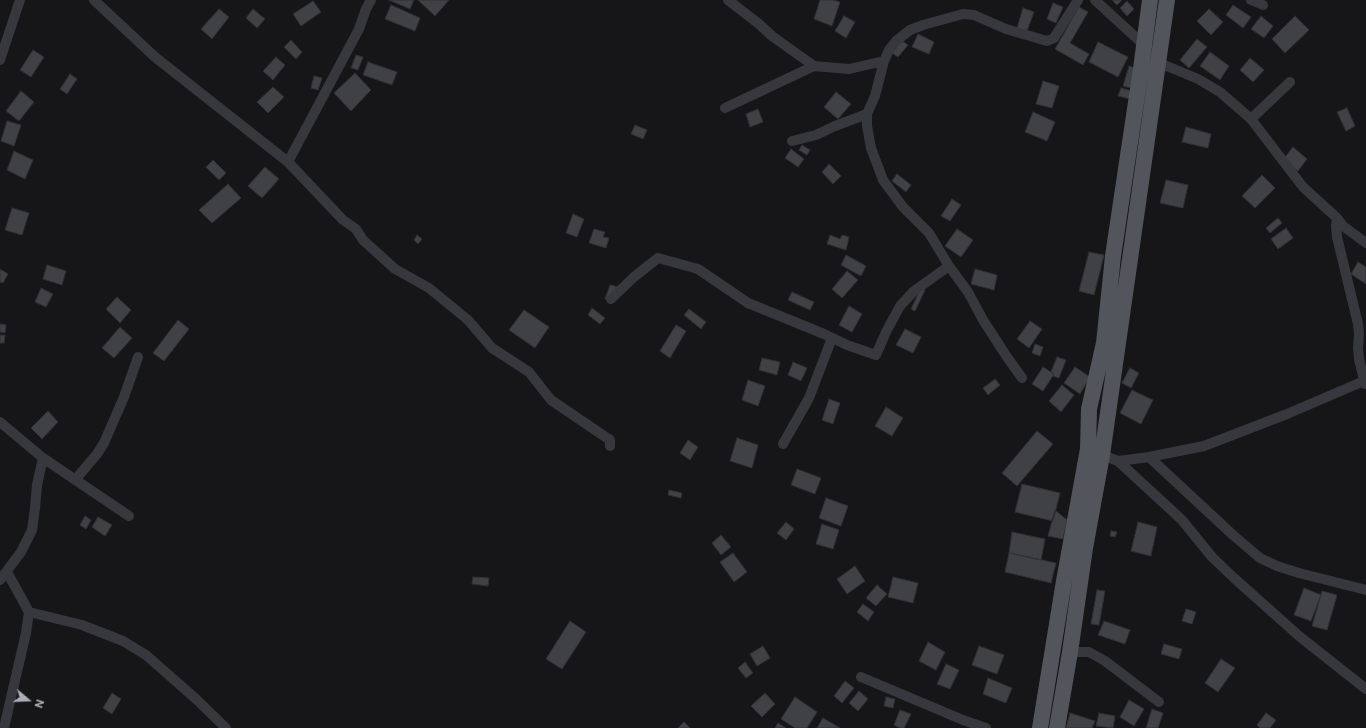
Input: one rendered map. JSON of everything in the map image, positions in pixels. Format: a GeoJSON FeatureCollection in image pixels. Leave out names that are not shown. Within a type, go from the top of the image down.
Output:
{"type":"FeatureCollection","features":[{"type":"Feature","properties":{"kind":"main road"},"geometry":{"type":"LineString","coordinates":[[1040,728],[1064,581],[1088,449],[1089,410],[1104,343],[1113,256],[1150,0]]}},
{"type":"Feature","properties":{"kind":"main road"},"geometry":{"type":"LineString","coordinates":[[1057,728],[1070,652],[1084,548],[1102,455],[1167,0]]}},
{"type":"Feature","properties":{"kind":"street"},"geometry":{"type":"LineString","coordinates":[[0,60],[20,0]]}},
{"type":"Feature","properties":{"kind":"street"},"geometry":{"type":"LineString","coordinates":[[94,0],[154,57],[288,162],[343,220],[356,229],[363,240],[395,269],[430,288],[468,320],[492,348],[529,372],[552,400],[610,440],[610,446]]}},
{"type":"Feature","properties":{"kind":"street"},"geometry":{"type":"LineString","coordinates":[[288,162],[360,29],[370,0]]}},
{"type":"Feature","properties":{"kind":"street"},"geometry":{"type":"LineString","coordinates":[[728,0],[772,36],[814,66]]}},
{"type":"Feature","properties":{"kind":"street"},"geometry":{"type":"LineString","coordinates":[[1022,378],[983,320],[968,292],[949,266],[929,233],[903,207],[882,180],[871,148],[867,126],[867,114],[875,96],[884,62],[889,50],[896,41],[910,30],[923,24],[962,14],[974,15],[1006,29],[1047,41],[1054,38],[1078,0]]}},
{"type":"Feature","properties":{"kind":"street"},"geometry":{"type":"LineString","coordinates":[[1095,0],[1144,45]]}},
{"type":"Feature","properties":{"kind":"street"},"geometry":{"type":"LineString","coordinates":[[1251,0],[1263,5]]}},
{"type":"Feature","properties":{"kind":"street"},"geometry":{"type":"LineString","coordinates":[[725,108],[814,66],[849,69],[884,62]]}},
{"type":"Feature","properties":{"kind":"street"},"geometry":{"type":"LineString","coordinates":[[1157,67],[1167,66],[1198,79],[1220,92],[1251,119],[1303,187],[1344,226],[1366,243]]}},
{"type":"Feature","properties":{"kind":"street"},"geometry":{"type":"LineString","coordinates":[[1251,119],[1290,82]]}},
{"type":"Feature","properties":{"kind":"street"},"geometry":{"type":"LineString","coordinates":[[792,141],[816,135],[867,114]]}},
{"type":"Feature","properties":{"kind":"street"},"geometry":{"type":"LineString","coordinates":[[1118,461],[1149,457],[1204,446],[1287,414],[1365,381],[1359,360],[1358,324],[1339,249],[1336,226],[1337,218]]}},
{"type":"Feature","properties":{"kind":"street"},"geometry":{"type":"LineString","coordinates":[[611,299],[634,276],[658,258],[698,269],[748,303],[848,345],[876,355],[900,306],[914,291],[949,266]]}},
{"type":"Feature","properties":{"kind":"street"},"geometry":{"type":"LineString","coordinates":[[783,444],[809,398],[832,338]]}},
{"type":"Feature","properties":{"kind":"street"},"geometry":{"type":"LineString","coordinates":[[75,480],[98,454],[104,443],[124,396],[138,357]]}},
{"type":"Feature","properties":{"kind":"street"},"geometry":{"type":"LineString","coordinates":[[0,422],[43,458],[129,516]]}},
{"type":"Feature","properties":{"kind":"street"},"geometry":{"type":"LineString","coordinates":[[1102,455],[1118,461],[1182,520],[1212,557],[1234,578],[1299,636],[1366,689]]}},
{"type":"Feature","properties":{"kind":"street"},"geometry":{"type":"LineString","coordinates":[[1149,457],[1260,558],[1299,574],[1366,590]]}},
{"type":"Feature","properties":{"kind":"street"},"geometry":{"type":"LineString","coordinates":[[0,580],[21,552],[32,530],[37,485],[43,458]]}},
{"type":"Feature","properties":{"kind":"street"},"geometry":{"type":"LineString","coordinates":[[4,728],[26,633],[29,612],[7,572]]}},
{"type":"Feature","properties":{"kind":"street"},"geometry":{"type":"LineString","coordinates":[[29,612],[82,625],[122,641],[146,655],[196,699],[226,728]]}},
{"type":"Feature","properties":{"kind":"street"},"geometry":{"type":"LineString","coordinates":[[1070,652],[1090,652],[1105,661],[1159,702]]}},
{"type":"Feature","properties":{"kind":"street"},"geometry":{"type":"LineString","coordinates":[[861,677],[963,720],[986,728]]}},
{"type":"Feature","properties":{"kind":"building"},"geometry":{"type":"Polygon","coordinates":[[[389,0],[414,0],[410,9],[389,0]]]}},
{"type":"Feature","properties":{"kind":"building"},"geometry":{"type":"Polygon","coordinates":[[[418,0],[449,0],[435,16],[418,0]]]}},
{"type":"Feature","properties":{"kind":"building"},"geometry":{"type":"Polygon","coordinates":[[[820,0],[833,0],[840,2],[832,26],[814,19],[820,0]]]}},
{"type":"Feature","properties":{"kind":"building"},"geometry":{"type":"Polygon","coordinates":[[[1112,0],[1122,0],[1117,5],[1112,0]]]}},
{"type":"Feature","properties":{"kind":"building"},"geometry":{"type":"Polygon","coordinates":[[[313,1],[321,12],[301,26],[293,14],[313,1]]]}},
{"type":"Feature","properties":{"kind":"building"},"geometry":{"type":"Polygon","coordinates":[[[1127,1],[1134,9],[1127,16],[1120,8],[1127,1]]]}},
{"type":"Feature","properties":{"kind":"building"},"geometry":{"type":"Polygon","coordinates":[[[1053,3],[1063,7],[1056,23],[1047,19],[1053,3]]]}},
{"type":"Feature","properties":{"kind":"building"},"geometry":{"type":"Polygon","coordinates":[[[391,5],[420,18],[415,31],[385,19],[391,5]]]}},
{"type":"Feature","properties":{"kind":"building"},"geometry":{"type":"Polygon","coordinates":[[[1233,5],[1251,17],[1243,28],[1226,15],[1233,5]]]}},
{"type":"Feature","properties":{"kind":"building"},"geometry":{"type":"Polygon","coordinates":[[[1079,7],[1088,12],[1070,43],[1089,54],[1083,65],[1055,49],[1079,7]]]}},
{"type":"Feature","properties":{"kind":"building"},"geometry":{"type":"Polygon","coordinates":[[[1023,8],[1034,12],[1027,31],[1017,28],[1023,8]]]}},
{"type":"Feature","properties":{"kind":"building"},"geometry":{"type":"Polygon","coordinates":[[[219,9],[229,17],[212,39],[201,29],[219,9]]]}},
{"type":"Feature","properties":{"kind":"building"},"geometry":{"type":"Polygon","coordinates":[[[253,9],[265,19],[257,28],[246,18],[253,9]]]}},
{"type":"Feature","properties":{"kind":"building"},"geometry":{"type":"Polygon","coordinates":[[[1209,9],[1223,22],[1211,35],[1197,21],[1209,9]]]}},
{"type":"Feature","properties":{"kind":"building"},"geometry":{"type":"Polygon","coordinates":[[[844,16],[855,22],[846,38],[835,31],[844,16]]]}},
{"type":"Feature","properties":{"kind":"building"},"geometry":{"type":"Polygon","coordinates":[[[1261,16],[1273,26],[1264,38],[1251,29],[1261,16]]]}},
{"type":"Feature","properties":{"kind":"building"},"geometry":{"type":"Polygon","coordinates":[[[1295,16],[1309,30],[1285,53],[1272,39],[1295,16]]]}},
{"type":"Feature","properties":{"kind":"building"},"geometry":{"type":"Polygon","coordinates":[[[918,34],[934,42],[929,54],[912,47],[918,34]]]}},
{"type":"Feature","properties":{"kind":"building"},"geometry":{"type":"Polygon","coordinates":[[[1197,39],[1207,47],[1189,68],[1180,60],[1197,39]]]}},
{"type":"Feature","properties":{"kind":"building"},"geometry":{"type":"Polygon","coordinates":[[[291,40],[302,52],[296,59],[284,47],[291,40]]]}},
{"type":"Feature","properties":{"kind":"building"},"geometry":{"type":"Polygon","coordinates":[[[902,41],[908,45],[898,57],[892,53],[902,41]]]}},
{"type":"Feature","properties":{"kind":"building"},"geometry":{"type":"Polygon","coordinates":[[[1098,42],[1128,57],[1118,77],[1089,62],[1098,42]]]}},
{"type":"Feature","properties":{"kind":"building"},"geometry":{"type":"Polygon","coordinates":[[[33,50],[44,57],[31,77],[20,70],[33,50]]]}},
{"type":"Feature","properties":{"kind":"building"},"geometry":{"type":"Polygon","coordinates":[[[1210,52],[1229,66],[1220,80],[1200,66],[1210,52]]]}},
{"type":"Feature","properties":{"kind":"building"},"geometry":{"type":"Polygon","coordinates":[[[356,55],[363,57],[358,70],[351,68],[356,55]]]}},
{"type":"Feature","properties":{"kind":"building"},"geometry":{"type":"Polygon","coordinates":[[[276,57],[285,65],[273,80],[263,71],[276,57]]]}},
{"type":"Feature","properties":{"kind":"building"},"geometry":{"type":"Polygon","coordinates":[[[1250,58],[1264,70],[1253,82],[1240,70],[1250,58]]]}},
{"type":"Feature","properties":{"kind":"building"},"geometry":{"type":"Polygon","coordinates":[[[368,62],[397,72],[392,85],[363,75],[368,62]]]}},
{"type":"Feature","properties":{"kind":"building"},"geometry":{"type":"Polygon","coordinates":[[[1129,66],[1139,69],[1134,89],[1123,86],[1129,66]]]}},
{"type":"Feature","properties":{"kind":"building"},"geometry":{"type":"Polygon","coordinates":[[[355,73],[371,90],[351,111],[334,93],[355,73]]]}},
{"type":"Feature","properties":{"kind":"building"},"geometry":{"type":"Polygon","coordinates":[[[70,74],[77,79],[67,94],[60,89],[70,74]]]}},
{"type":"Feature","properties":{"kind":"building"},"geometry":{"type":"Polygon","coordinates":[[[314,76],[322,78],[318,90],[311,88],[314,76]]]}},
{"type":"Feature","properties":{"kind":"building"},"geometry":{"type":"Polygon","coordinates":[[[1043,81],[1059,86],[1052,108],[1036,104],[1043,81]]]}},
{"type":"Feature","properties":{"kind":"building"},"geometry":{"type":"Polygon","coordinates":[[[273,87],[284,97],[268,113],[257,102],[273,87]]]}},
{"type":"Feature","properties":{"kind":"building"},"geometry":{"type":"Polygon","coordinates":[[[1121,88],[1132,91],[1130,99],[1118,96],[1121,88]]]}},
{"type":"Feature","properties":{"kind":"building"},"geometry":{"type":"Polygon","coordinates":[[[21,91],[34,102],[19,121],[6,111],[21,91]]]}},
{"type":"Feature","properties":{"kind":"building"},"geometry":{"type":"Polygon","coordinates":[[[836,92],[851,104],[838,119],[824,107],[836,92]]]}},
{"type":"Feature","properties":{"kind":"building"},"geometry":{"type":"Polygon","coordinates":[[[1347,108],[1355,126],[1346,131],[1337,112],[1347,108]]]}},
{"type":"Feature","properties":{"kind":"building"},"geometry":{"type":"Polygon","coordinates":[[[758,109],[763,122],[750,127],[746,114],[758,109]]]}},
{"type":"Feature","properties":{"kind":"building"},"geometry":{"type":"Polygon","coordinates":[[[1033,112],[1055,122],[1047,141],[1025,132],[1033,112]]]}},
{"type":"Feature","properties":{"kind":"building"},"geometry":{"type":"Polygon","coordinates":[[[7,121],[21,125],[14,146],[1,141],[7,121]]]}},
{"type":"Feature","properties":{"kind":"building"},"geometry":{"type":"Polygon","coordinates":[[[635,125],[647,130],[643,139],[631,134],[635,125]]]}},
{"type":"Feature","properties":{"kind":"building"},"geometry":{"type":"Polygon","coordinates":[[[1186,127],[1211,134],[1208,148],[1182,142],[1186,127]]]}},
{"type":"Feature","properties":{"kind":"building"},"geometry":{"type":"Polygon","coordinates":[[[802,145],[810,150],[807,155],[799,150],[802,145]]]}},
{"type":"Feature","properties":{"kind":"building"},"geometry":{"type":"Polygon","coordinates":[[[1293,147],[1307,159],[1298,171],[1283,160],[1293,147]]]}},
{"type":"Feature","properties":{"kind":"building"},"geometry":{"type":"Polygon","coordinates":[[[791,149],[804,159],[798,167],[785,158],[791,149]]]}},
{"type":"Feature","properties":{"kind":"building"},"geometry":{"type":"Polygon","coordinates":[[[14,151],[33,160],[25,179],[7,170],[14,151]]]}},
{"type":"Feature","properties":{"kind":"building"},"geometry":{"type":"Polygon","coordinates":[[[213,160],[226,173],[219,180],[206,167],[213,160]]]}},
{"type":"Feature","properties":{"kind":"building"},"geometry":{"type":"Polygon","coordinates":[[[829,164],[841,176],[833,184],[822,172],[829,164]]]}},
{"type":"Feature","properties":{"kind":"building"},"geometry":{"type":"Polygon","coordinates":[[[265,167],[279,179],[262,198],[248,186],[265,167]]]}},
{"type":"Feature","properties":{"kind":"building"},"geometry":{"type":"Polygon","coordinates":[[[897,174],[911,185],[906,192],[892,181],[897,174]]]}},
{"type":"Feature","properties":{"kind":"building"},"geometry":{"type":"Polygon","coordinates":[[[1262,175],[1275,188],[1255,208],[1242,196],[1262,175]]]}},
{"type":"Feature","properties":{"kind":"building"},"geometry":{"type":"Polygon","coordinates":[[[1166,180],[1188,185],[1183,208],[1160,203],[1166,180]]]}},
{"type":"Feature","properties":{"kind":"building"},"geometry":{"type":"Polygon","coordinates":[[[228,184],[241,198],[212,223],[199,210],[228,184]]]}},
{"type":"Feature","properties":{"kind":"building"},"geometry":{"type":"Polygon","coordinates":[[[952,199],[961,205],[950,221],[941,216],[952,199]]]}},
{"type":"Feature","properties":{"kind":"building"},"geometry":{"type":"Polygon","coordinates":[[[12,208],[29,213],[22,235],[5,230],[12,208]]]}},
{"type":"Feature","properties":{"kind":"building"},"geometry":{"type":"Polygon","coordinates":[[[573,214],[584,219],[577,237],[566,233],[573,214]]]}},
{"type":"Feature","properties":{"kind":"building"},"geometry":{"type":"Polygon","coordinates":[[[1278,218],[1282,223],[1270,233],[1266,228],[1278,218]]]}},
{"type":"Feature","properties":{"kind":"building"},"geometry":{"type":"Polygon","coordinates":[[[1286,228],[1293,238],[1278,249],[1271,239],[1286,228]]]}},
{"type":"Feature","properties":{"kind":"building"},"geometry":{"type":"Polygon","coordinates":[[[594,229],[605,232],[603,237],[609,238],[606,248],[589,243],[594,229]]]}},
{"type":"Feature","properties":{"kind":"building"},"geometry":{"type":"Polygon","coordinates":[[[957,229],[973,240],[961,257],[945,246],[957,229]]]}},
{"type":"Feature","properties":{"kind":"building"},"geometry":{"type":"Polygon","coordinates":[[[417,235],[422,239],[418,244],[414,240],[417,235]]]}},
{"type":"Feature","properties":{"kind":"building"},"geometry":{"type":"Polygon","coordinates":[[[830,235],[840,239],[842,235],[849,237],[846,250],[827,244],[830,235]]]}},
{"type":"Feature","properties":{"kind":"building"},"geometry":{"type":"Polygon","coordinates":[[[1089,252],[1104,255],[1094,295],[1079,291],[1089,252]]]}},
{"type":"Feature","properties":{"kind":"building"},"geometry":{"type":"Polygon","coordinates":[[[846,255],[866,266],[861,276],[841,265],[846,255]]]}},
{"type":"Feature","properties":{"kind":"building"},"geometry":{"type":"Polygon","coordinates":[[[1358,262],[1366,267],[1366,284],[1351,274],[1358,262]]]}},
{"type":"Feature","properties":{"kind":"building"},"geometry":{"type":"Polygon","coordinates":[[[47,265],[66,271],[62,285],[43,279],[47,265]]]}},
{"type":"Feature","properties":{"kind":"building"},"geometry":{"type":"Polygon","coordinates":[[[0,269],[8,274],[3,283],[0,282],[0,269]]]}},
{"type":"Feature","properties":{"kind":"building"},"geometry":{"type":"Polygon","coordinates":[[[975,269],[997,275],[994,290],[971,284],[975,269]]]}},
{"type":"Feature","properties":{"kind":"building"},"geometry":{"type":"Polygon","coordinates":[[[847,271],[858,280],[842,298],[832,289],[847,271]]]}},
{"type":"Feature","properties":{"kind":"building"},"geometry":{"type":"Polygon","coordinates":[[[610,285],[619,287],[614,302],[605,299],[610,285]]]}},
{"type":"Feature","properties":{"kind":"building"},"geometry":{"type":"Polygon","coordinates":[[[41,288],[53,294],[46,307],[35,302],[41,288]]]}},
{"type":"Feature","properties":{"kind":"building"},"geometry":{"type":"Polygon","coordinates":[[[921,288],[925,290],[915,311],[911,309],[921,288]]]}},
{"type":"Feature","properties":{"kind":"building"},"geometry":{"type":"Polygon","coordinates":[[[792,292],[814,302],[810,310],[788,300],[792,292]]]}},
{"type":"Feature","properties":{"kind":"building"},"geometry":{"type":"Polygon","coordinates":[[[117,297],[131,310],[120,323],[106,309],[117,297]]]}},
{"type":"Feature","properties":{"kind":"building"},"geometry":{"type":"Polygon","coordinates":[[[849,306],[862,314],[852,332],[839,325],[849,306]]]}},
{"type":"Feature","properties":{"kind":"building"},"geometry":{"type":"Polygon","coordinates":[[[592,308],[605,318],[600,324],[588,315],[592,308]]]}},
{"type":"Feature","properties":{"kind":"building"},"geometry":{"type":"Polygon","coordinates":[[[689,309],[706,322],[701,329],[684,315],[689,309]]]}},
{"type":"Feature","properties":{"kind":"building"},"geometry":{"type":"Polygon","coordinates":[[[524,310],[549,327],[535,348],[509,330],[524,310]]]}},
{"type":"Feature","properties":{"kind":"building"},"geometry":{"type":"Polygon","coordinates":[[[178,320],[189,329],[164,361],[153,353],[178,320]]]}},
{"type":"Feature","properties":{"kind":"building"},"geometry":{"type":"Polygon","coordinates":[[[1030,321],[1042,329],[1029,348],[1017,339],[1030,321]]]}},
{"type":"Feature","properties":{"kind":"building"},"geometry":{"type":"Polygon","coordinates":[[[0,324],[6,325],[5,333],[0,332],[0,324]]]}},
{"type":"Feature","properties":{"kind":"building"},"geometry":{"type":"Polygon","coordinates":[[[676,325],[686,331],[670,358],[660,351],[676,325]]]}},
{"type":"Feature","properties":{"kind":"building"},"geometry":{"type":"Polygon","coordinates":[[[120,327],[132,338],[114,358],[102,348],[120,327]]]}},
{"type":"Feature","properties":{"kind":"building"},"geometry":{"type":"Polygon","coordinates":[[[905,329],[921,337],[913,353],[896,345],[905,329]]]}},
{"type":"Feature","properties":{"kind":"building"},"geometry":{"type":"Polygon","coordinates":[[[0,335],[5,335],[4,343],[0,343],[0,335]]]}},
{"type":"Feature","properties":{"kind":"building"},"geometry":{"type":"Polygon","coordinates":[[[1035,344],[1043,347],[1040,356],[1032,353],[1035,344]]]}},
{"type":"Feature","properties":{"kind":"building"},"geometry":{"type":"Polygon","coordinates":[[[1057,357],[1066,360],[1059,378],[1053,376],[1054,374],[1051,372],[1057,357]]]}},
{"type":"Feature","properties":{"kind":"building"},"geometry":{"type":"Polygon","coordinates":[[[762,358],[780,362],[777,375],[759,370],[762,358]]]}},
{"type":"Feature","properties":{"kind":"building"},"geometry":{"type":"Polygon","coordinates":[[[793,362],[807,368],[801,381],[788,375],[793,362]]]}},
{"type":"Feature","properties":{"kind":"building"},"geometry":{"type":"Polygon","coordinates":[[[1043,367],[1054,374],[1043,391],[1032,384],[1043,367]]]}},
{"type":"Feature","properties":{"kind":"building"},"geometry":{"type":"Polygon","coordinates":[[[1075,367],[1090,377],[1080,394],[1064,383],[1075,367]]]}},
{"type":"Feature","properties":{"kind":"building"},"geometry":{"type":"Polygon","coordinates":[[[1130,368],[1139,373],[1131,388],[1122,383],[1130,368]]]}},
{"type":"Feature","properties":{"kind":"building"},"geometry":{"type":"Polygon","coordinates":[[[995,379],[1000,385],[988,395],[983,388],[995,379]]]}},
{"type":"Feature","properties":{"kind":"building"},"geometry":{"type":"Polygon","coordinates":[[[748,380],[765,386],[758,406],[742,400],[748,380]]]}},
{"type":"Feature","properties":{"kind":"building"},"geometry":{"type":"Polygon","coordinates":[[[1062,385],[1074,395],[1061,412],[1049,401],[1062,385]]]}},
{"type":"Feature","properties":{"kind":"building"},"geometry":{"type":"Polygon","coordinates":[[[1132,390],[1153,400],[1141,424],[1120,413],[1132,390]]]}},
{"type":"Feature","properties":{"kind":"building"},"geometry":{"type":"Polygon","coordinates":[[[829,399],[840,403],[833,424],[822,420],[829,399]]]}},
{"type":"Feature","properties":{"kind":"building"},"geometry":{"type":"Polygon","coordinates":[[[886,407],[903,418],[892,436],[875,426],[886,407]]]}},
{"type":"Feature","properties":{"kind":"building"},"geometry":{"type":"Polygon","coordinates":[[[48,411],[58,422],[42,439],[31,428],[48,411]]]}},
{"type":"Feature","properties":{"kind":"building"},"geometry":{"type":"Polygon","coordinates":[[[1037,431],[1053,444],[1017,486],[1002,473],[1037,431]]]}},
{"type":"Feature","properties":{"kind":"building"},"geometry":{"type":"Polygon","coordinates":[[[737,438],[758,445],[752,468],[730,461],[737,438]]]}},
{"type":"Feature","properties":{"kind":"building"},"geometry":{"type":"Polygon","coordinates":[[[688,440],[698,447],[690,460],[680,453],[688,440]]]}},
{"type":"Feature","properties":{"kind":"building"},"geometry":{"type":"Polygon","coordinates":[[[797,469],[821,478],[815,494],[791,485],[797,469]]]}},
{"type":"Feature","properties":{"kind":"building"},"geometry":{"type":"Polygon","coordinates":[[[1022,484],[1060,493],[1053,521],[1015,512],[1022,484]]]}},
{"type":"Feature","properties":{"kind":"building"},"geometry":{"type":"Polygon","coordinates":[[[669,490],[682,493],[681,498],[668,495],[669,490]]]}},
{"type":"Feature","properties":{"kind":"building"},"geometry":{"type":"Polygon","coordinates":[[[826,498],[848,506],[841,526],[819,518],[826,498]]]}},
{"type":"Feature","properties":{"kind":"building"},"geometry":{"type":"Polygon","coordinates":[[[1055,510],[1067,520],[1063,539],[1048,536],[1055,510]]]}},
{"type":"Feature","properties":{"kind":"building"},"geometry":{"type":"Polygon","coordinates":[[[85,516],[91,520],[86,529],[80,525],[85,516]]]}},
{"type":"Feature","properties":{"kind":"building"},"geometry":{"type":"Polygon","coordinates":[[[98,517],[112,525],[105,536],[92,527],[98,517]]]}},
{"type":"Feature","properties":{"kind":"building"},"geometry":{"type":"Polygon","coordinates":[[[786,522],[794,529],[786,540],[777,533],[786,522]]]}},
{"type":"Feature","properties":{"kind":"building"},"geometry":{"type":"Polygon","coordinates":[[[1138,522],[1157,527],[1151,556],[1131,551],[1138,522]]]}},
{"type":"Feature","properties":{"kind":"building"},"geometry":{"type":"Polygon","coordinates":[[[822,524],[839,530],[833,549],[816,544],[822,524]]]}},
{"type":"Feature","properties":{"kind":"building"},"geometry":{"type":"Polygon","coordinates":[[[1111,531],[1117,532],[1115,537],[1110,536],[1111,531]]]}},
{"type":"Feature","properties":{"kind":"building"},"geometry":{"type":"Polygon","coordinates":[[[1012,532],[1045,539],[1041,560],[1009,553],[1012,532]]]}},
{"type":"Feature","properties":{"kind":"building"},"geometry":{"type":"Polygon","coordinates":[[[721,535],[731,547],[721,555],[712,543],[721,535]]]}},
{"type":"Feature","properties":{"kind":"building"},"geometry":{"type":"Polygon","coordinates":[[[733,553],[747,572],[734,582],[720,562],[733,553]]]}},
{"type":"Feature","properties":{"kind":"building"},"geometry":{"type":"Polygon","coordinates":[[[1009,553],[1056,563],[1051,583],[1005,572],[1009,553]]]}},
{"type":"Feature","properties":{"kind":"building"},"geometry":{"type":"Polygon","coordinates":[[[855,566],[865,581],[847,594],[837,579],[855,566]]]}},
{"type":"Feature","properties":{"kind":"building"},"geometry":{"type":"Polygon","coordinates":[[[473,577],[489,578],[488,586],[472,584],[473,577]]]}},
{"type":"Feature","properties":{"kind":"building"},"geometry":{"type":"Polygon","coordinates":[[[893,577],[918,583],[913,603],[888,597],[893,577]]]}},
{"type":"Feature","properties":{"kind":"building"},"geometry":{"type":"Polygon","coordinates":[[[877,585],[887,594],[876,606],[866,598],[877,585]]]}},
{"type":"Feature","properties":{"kind":"building"},"geometry":{"type":"Polygon","coordinates":[[[1304,588],[1321,595],[1311,621],[1294,615],[1304,588]]]}},
{"type":"Feature","properties":{"kind":"building"},"geometry":{"type":"Polygon","coordinates":[[[1097,590],[1105,591],[1099,625],[1091,624],[1097,590]]]}},
{"type":"Feature","properties":{"kind":"building"},"geometry":{"type":"Polygon","coordinates":[[[1322,591],[1337,595],[1327,630],[1312,626],[1322,591]]]}},
{"type":"Feature","properties":{"kind":"building"},"geometry":{"type":"Polygon","coordinates":[[[863,604],[874,612],[868,621],[857,612],[863,604]]]}},
{"type":"Feature","properties":{"kind":"building"},"geometry":{"type":"Polygon","coordinates":[[[1186,609],[1196,612],[1192,624],[1182,621],[1186,609]]]}},
{"type":"Feature","properties":{"kind":"building"},"geometry":{"type":"Polygon","coordinates":[[[570,621],[586,632],[562,669],[546,659],[570,621]]]}},
{"type":"Feature","properties":{"kind":"building"},"geometry":{"type":"Polygon","coordinates":[[[1104,621],[1130,630],[1125,644],[1098,635],[1104,621]]]}},
{"type":"Feature","properties":{"kind":"building"},"geometry":{"type":"Polygon","coordinates":[[[928,642],[945,652],[936,670],[919,661],[928,642]]]}},
{"type":"Feature","properties":{"kind":"building"},"geometry":{"type":"Polygon","coordinates":[[[1164,644],[1182,649],[1179,659],[1161,654],[1164,644]]]}},
{"type":"Feature","properties":{"kind":"building"},"geometry":{"type":"Polygon","coordinates":[[[763,646],[770,658],[757,666],[750,654],[763,646]]]}},
{"type":"Feature","properties":{"kind":"building"},"geometry":{"type":"Polygon","coordinates":[[[979,646],[1004,655],[997,674],[972,665],[979,646]]]}},
{"type":"Feature","properties":{"kind":"building"},"geometry":{"type":"Polygon","coordinates":[[[1221,659],[1235,668],[1218,692],[1205,683],[1221,659]]]}},
{"type":"Feature","properties":{"kind":"building"},"geometry":{"type":"Polygon","coordinates":[[[745,662],[753,673],[746,678],[738,668],[745,662]]]}},
{"type":"Feature","properties":{"kind":"building"},"geometry":{"type":"Polygon","coordinates":[[[946,664],[959,670],[950,689],[937,684],[946,664]]]}},
{"type":"Feature","properties":{"kind":"building"},"geometry":{"type":"Polygon","coordinates":[[[988,678],[1012,688],[1006,703],[983,694],[988,678]]]}},
{"type":"Feature","properties":{"kind":"building"},"geometry":{"type":"Polygon","coordinates":[[[845,681],[854,688],[842,703],[834,696],[845,681]]]}},
{"type":"Feature","properties":{"kind":"building"},"geometry":{"type":"Polygon","coordinates":[[[859,691],[868,699],[858,711],[849,703],[859,691]]]}},
{"type":"Feature","properties":{"kind":"building"},"geometry":{"type":"Polygon","coordinates":[[[112,693],[121,699],[112,714],[103,708],[112,693]]]}},
{"type":"Feature","properties":{"kind":"building"},"geometry":{"type":"Polygon","coordinates":[[[765,693],[775,704],[762,717],[751,706],[765,693]]]}},
{"type":"Feature","properties":{"kind":"building"},"geometry":{"type":"Polygon","coordinates":[[[795,697],[817,712],[807,728],[795,728],[781,719],[795,697]]]}},
{"type":"Feature","properties":{"kind":"building"},"geometry":{"type":"Polygon","coordinates":[[[886,697],[895,699],[893,708],[884,706],[886,697]]]}},
{"type":"Feature","properties":{"kind":"building"},"geometry":{"type":"Polygon","coordinates":[[[1129,700],[1144,709],[1134,726],[1120,717],[1129,700]]]}},
{"type":"Feature","properties":{"kind":"building"},"geometry":{"type":"Polygon","coordinates":[[[1152,709],[1163,713],[1158,728],[1146,728],[1152,709]]]}},
{"type":"Feature","properties":{"kind":"building"},"geometry":{"type":"Polygon","coordinates":[[[900,710],[911,714],[904,728],[894,725],[900,710]]]}},
{"type":"Feature","properties":{"kind":"building"},"geometry":{"type":"Polygon","coordinates":[[[1070,713],[1095,721],[1092,728],[1066,728],[1070,713]]]}},
{"type":"Feature","properties":{"kind":"building"},"geometry":{"type":"Polygon","coordinates":[[[1099,713],[1115,716],[1113,728],[1096,726],[1099,713]]]}},
{"type":"Feature","properties":{"kind":"building"},"geometry":{"type":"Polygon","coordinates":[[[1266,713],[1276,720],[1270,728],[1260,728],[1257,725],[1266,713]]]}},
{"type":"Feature","properties":{"kind":"building"},"geometry":{"type":"Polygon","coordinates":[[[823,718],[840,728],[817,728],[823,718]]]}},
{"type":"Feature","properties":{"kind":"building"},"geometry":{"type":"Polygon","coordinates":[[[684,722],[690,728],[678,728],[684,722]]]}},
{"type":"Feature","properties":{"kind":"building"},"geometry":{"type":"Polygon","coordinates":[[[778,723],[786,728],[775,728],[778,723]]]}}]}
